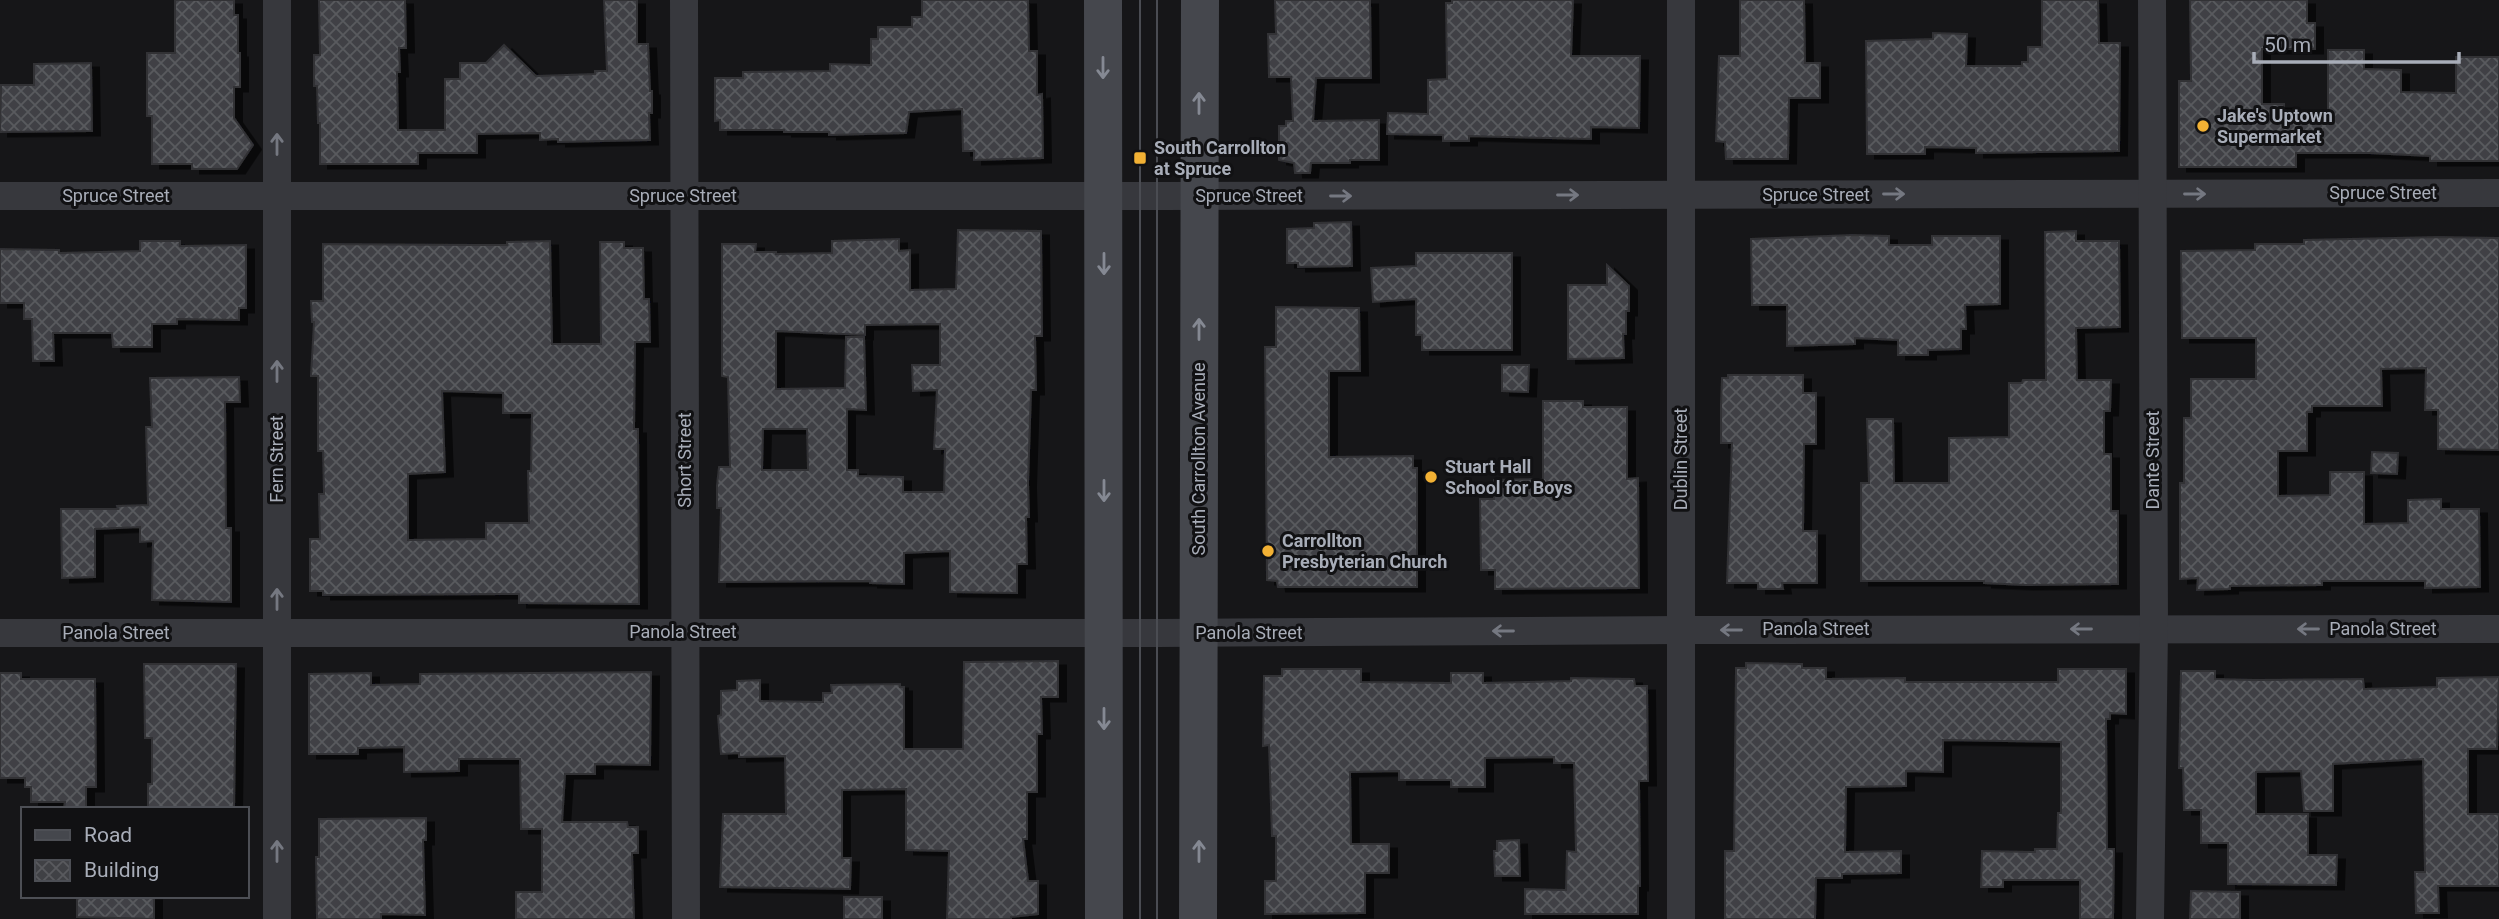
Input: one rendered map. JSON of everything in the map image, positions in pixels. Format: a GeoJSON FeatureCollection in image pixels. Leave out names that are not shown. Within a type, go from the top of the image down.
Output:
{"type":"FeatureCollection","features":[{"type":"Feature","properties":{"kind":"main road"},"geometry":{"type":"LineString","coordinates":[[1103,0],[1104,919]]}},
{"type":"Feature","properties":{"kind":"main road","name":"South Carrollton Avenue"},"geometry":{"type":"LineString","coordinates":[[1198,919],[1200,0]]}},
{"type":"Feature","properties":{"kind":"street","name":"Fern Street"},"geometry":{"type":"LineString","coordinates":[[276,0],[278,919]]}},
{"type":"Feature","properties":{"kind":"street","name":"Short Street"},"geometry":{"type":"LineString","coordinates":[[684,0],[686,919]]}},
{"type":"Feature","properties":{"kind":"street","name":"Dublin Street"},"geometry":{"type":"LineString","coordinates":[[1681,0],[1681,919]]}},
{"type":"Feature","properties":{"kind":"street","name":"Dante Street"},"geometry":{"type":"LineString","coordinates":[[2150,919],[2154,629],[2152,0]]}},
{"type":"Feature","properties":{"kind":"street","name":"Spruce Street"},"geometry":{"type":"LineString","coordinates":[[0,196],[2499,193]]}},
{"type":"Feature","properties":{"kind":"street","name":"Panola Street"},"geometry":{"type":"LineString","coordinates":[[0,633],[2499,629]]}},
{"type":"Feature","properties":{"kind":"building"},"geometry":{"type":"Polygon","coordinates":[[[175,0],[234,0],[234,15],[238,15],[240,87],[234,87],[234,118],[253,145],[237,169],[192,169],[192,164],[152,164],[152,116],[147,116],[147,53],[175,53],[175,0]]]}},
{"type":"Feature","properties":{"kind":"building"},"geometry":{"type":"Polygon","coordinates":[[[319,0],[405,0],[406,48],[399,48],[400,72],[397,72],[398,130],[445,130],[445,79],[460,79],[460,63],[486,63],[504,45],[536,76],[595,74],[595,71],[607,71],[604,0],[637,0],[637,44],[648,44],[652,91],[652,113],[649,113],[650,140],[558,142],[558,139],[540,140],[540,133],[477,134],[477,153],[418,153],[418,164],[320,164],[320,123],[317,86],[314,86],[314,55],[320,55],[319,0]]]}},
{"type":"Feature","properties":{"kind":"building"},"geometry":{"type":"Polygon","coordinates":[[[922,0],[1028,0],[1029,51],[1037,51],[1037,95],[1042,94],[1043,158],[974,160],[974,151],[963,151],[962,109],[909,112],[906,133],[829,135],[829,132],[720,130],[720,120],[715,121],[715,78],[743,78],[743,72],[830,71],[830,64],[871,65],[871,39],[878,39],[878,27],[912,27],[912,17],[922,17],[922,0]]]}},
{"type":"Feature","properties":{"kind":"building"},"geometry":{"type":"Polygon","coordinates":[[[1275,0],[1370,0],[1371,78],[1316,78],[1313,121],[1379,120],[1379,160],[1311,163],[1310,173],[1295,173],[1294,163],[1279,160],[1279,126],[1286,126],[1286,121],[1293,121],[1291,77],[1269,77],[1268,34],[1276,34],[1275,0]]]}},
{"type":"Feature","properties":{"kind":"building"},"geometry":{"type":"Polygon","coordinates":[[[1452,0],[1573,0],[1571,56],[1640,56],[1639,128],[1591,127],[1591,139],[1469,136],[1469,141],[1443,141],[1443,135],[1387,134],[1388,113],[1428,114],[1428,80],[1447,79],[1446,3],[1452,3],[1452,0]]]}},
{"type":"Feature","properties":{"kind":"building"},"geometry":{"type":"Polygon","coordinates":[[[1740,0],[1804,0],[1805,63],[1820,63],[1820,98],[1789,98],[1788,159],[1726,159],[1725,142],[1716,141],[1719,56],[1740,56],[1740,0]]]}},
{"type":"Feature","properties":{"kind":"building"},"geometry":{"type":"Polygon","coordinates":[[[2042,0],[2098,0],[2099,43],[2120,43],[2119,151],[1976,153],[1976,148],[1925,147],[1925,154],[1867,154],[1866,41],[1933,39],[1933,33],[1967,34],[1966,66],[2022,66],[2022,62],[2028,62],[2028,47],[2042,47],[2042,0]]]}},
{"type":"Feature","properties":{"kind":"building"},"geometry":{"type":"Polygon","coordinates":[[[2190,0],[2307,0],[2307,23],[2315,23],[2315,49],[2262,49],[2262,104],[2284,104],[2284,120],[2328,121],[2328,50],[2364,50],[2364,69],[2401,70],[2401,92],[2456,93],[2456,57],[2499,57],[2499,161],[2430,161],[2430,156],[2369,153],[2296,153],[2296,167],[2179,167],[2179,81],[2191,81],[2190,0]]]}},
{"type":"Feature","properties":{"kind":"building"},"geometry":{"type":"Polygon","coordinates":[[[91,63],[92,131],[0,132],[1,85],[34,85],[34,64],[91,63]]]}},
{"type":"Feature","properties":{"kind":"building"},"geometry":{"type":"Polygon","coordinates":[[[1351,222],[1352,266],[1298,267],[1298,263],[1287,263],[1287,229],[1314,228],[1314,223],[1351,222]]]}},
{"type":"Feature","properties":{"kind":"building"},"geometry":{"type":"Polygon","coordinates":[[[958,230],[1041,231],[1042,336],[1035,336],[1036,390],[1031,390],[1027,564],[1017,564],[1017,593],[950,592],[950,551],[904,553],[904,584],[870,581],[719,582],[721,508],[717,508],[717,485],[719,467],[730,467],[728,377],[722,376],[722,244],[756,244],[755,252],[776,254],[832,253],[832,241],[899,239],[899,251],[910,250],[910,290],[956,289],[958,230]],[[940,324],[865,325],[865,335],[776,331],[776,389],[845,388],[846,337],[864,337],[866,410],[847,409],[847,470],[858,470],[858,476],[903,477],[903,492],[944,492],[945,449],[934,449],[937,390],[913,391],[912,365],[940,365],[940,324]],[[763,429],[762,470],[808,470],[807,429],[763,429]]]}},
{"type":"Feature","properties":{"kind":"building"},"geometry":{"type":"Polygon","coordinates":[[[2076,231],[2076,241],[2119,241],[2120,327],[2076,328],[2077,380],[2111,380],[2110,411],[2104,411],[2104,454],[2111,454],[2111,511],[2118,511],[2118,584],[1861,581],[1861,483],[1869,483],[1867,419],[1893,419],[1894,483],[1949,483],[1949,438],[2009,437],[2009,383],[2046,380],[2045,232],[2076,231]]]}},
{"type":"Feature","properties":{"kind":"building"},"geometry":{"type":"Polygon","coordinates":[[[1889,236],[1889,245],[1932,245],[1932,236],[2000,236],[2000,304],[1965,305],[1966,329],[1961,329],[1961,349],[1928,350],[1928,355],[1898,355],[1898,340],[1855,338],[1855,344],[1787,346],[1787,305],[1752,305],[1751,239],[1889,236]]]}},
{"type":"Feature","properties":{"kind":"building"},"geometry":{"type":"Polygon","coordinates":[[[2499,238],[2499,450],[2438,449],[2438,410],[2425,410],[2426,368],[2381,369],[2382,406],[2312,406],[2312,412],[2307,412],[2307,451],[2278,451],[2278,496],[2330,495],[2330,472],[2364,472],[2364,524],[2408,523],[2408,500],[2441,499],[2441,509],[2479,509],[2480,587],[2425,588],[2425,581],[2322,581],[2322,585],[2230,586],[2230,589],[2197,590],[2198,578],[2180,579],[2180,483],[2184,483],[2184,418],[2191,418],[2191,379],[2256,379],[2256,338],[2182,338],[2181,251],[2255,250],[2255,244],[2304,244],[2304,240],[2499,238]]]}},
{"type":"Feature","properties":{"kind":"building"},"geometry":{"type":"Polygon","coordinates":[[[140,241],[180,241],[180,246],[246,245],[246,308],[239,308],[239,320],[177,319],[177,324],[152,324],[152,347],[113,347],[112,333],[53,333],[54,361],[33,361],[32,319],[24,319],[24,303],[0,303],[0,249],[59,250],[59,253],[140,251],[140,241]]]}},
{"type":"Feature","properties":{"kind":"building"},"geometry":{"type":"Polygon","coordinates":[[[550,241],[552,344],[601,344],[600,242],[624,242],[624,248],[643,248],[644,299],[649,299],[650,342],[635,342],[634,429],[638,429],[639,604],[519,603],[519,594],[323,595],[323,591],[310,591],[310,539],[320,539],[319,494],[324,494],[323,451],[318,451],[318,376],[311,376],[314,322],[311,301],[323,301],[323,244],[507,245],[507,242],[550,241]],[[442,391],[445,472],[408,474],[408,540],[486,539],[486,523],[529,523],[528,471],[531,471],[532,413],[503,413],[503,393],[442,391]]]}},
{"type":"Feature","properties":{"kind":"building"},"geometry":{"type":"Polygon","coordinates":[[[1416,253],[1512,253],[1512,350],[1422,350],[1422,335],[1416,335],[1416,299],[1373,302],[1371,268],[1416,266],[1416,253]]]}},
{"type":"Feature","properties":{"kind":"building"},"geometry":{"type":"Polygon","coordinates":[[[1607,265],[1629,286],[1629,311],[1626,311],[1626,334],[1623,334],[1624,358],[1568,359],[1568,285],[1607,285],[1607,265]]]}},
{"type":"Feature","properties":{"kind":"building"},"geometry":{"type":"Polygon","coordinates":[[[1276,307],[1359,308],[1360,371],[1329,371],[1329,457],[1413,456],[1413,468],[1417,468],[1417,587],[1278,587],[1277,581],[1267,580],[1265,347],[1276,347],[1276,307]]]}},
{"type":"Feature","properties":{"kind":"building"},"geometry":{"type":"Polygon","coordinates":[[[1502,365],[1529,365],[1528,392],[1502,391],[1502,365]]]}},
{"type":"Feature","properties":{"kind":"building"},"geometry":{"type":"Polygon","coordinates":[[[1728,375],[1803,375],[1803,393],[1816,393],[1816,444],[1804,444],[1803,531],[1817,531],[1817,583],[1782,583],[1783,589],[1758,589],[1758,583],[1727,583],[1732,443],[1721,443],[1721,404],[1722,378],[1728,378],[1728,375]]]}},
{"type":"Feature","properties":{"kind":"building"},"geometry":{"type":"Polygon","coordinates":[[[239,377],[240,402],[225,402],[226,528],[231,528],[231,602],[152,600],[153,541],[140,542],[140,527],[95,529],[95,577],[62,578],[61,509],[118,509],[117,506],[148,505],[146,427],[152,427],[150,378],[239,377]]]}},
{"type":"Feature","properties":{"kind":"building"},"geometry":{"type":"Polygon","coordinates":[[[1543,401],[1583,401],[1583,407],[1627,407],[1627,479],[1638,478],[1639,588],[1495,589],[1495,570],[1481,570],[1480,499],[1494,499],[1494,480],[1543,479],[1543,401]]]}},
{"type":"Feature","properties":{"kind":"building"},"geometry":{"type":"Polygon","coordinates":[[[2372,452],[2398,453],[2397,474],[2371,473],[2372,452]]]}},
{"type":"Feature","properties":{"kind":"building"},"geometry":{"type":"Polygon","coordinates":[[[1058,661],[1058,697],[1041,697],[1042,734],[1037,734],[1037,792],[1027,792],[1027,839],[1023,839],[1028,881],[1038,881],[1038,914],[1011,919],[947,919],[949,851],[906,850],[906,789],[842,790],[842,858],[851,858],[850,889],[720,887],[723,814],[786,814],[785,756],[739,757],[739,753],[721,754],[718,716],[721,715],[721,691],[737,690],[737,681],[760,680],[760,701],[823,702],[823,693],[832,693],[831,685],[900,684],[900,687],[904,687],[904,749],[963,749],[964,662],[1058,661]]]}},
{"type":"Feature","properties":{"kind":"building"},"geometry":{"type":"Polygon","coordinates":[[[1746,663],[1802,664],[1802,668],[1826,668],[1826,679],[1905,678],[1905,682],[2058,682],[2058,669],[2126,669],[2126,714],[2110,713],[2110,719],[2106,719],[2107,849],[2114,849],[2113,919],[2080,919],[2080,880],[2003,880],[2003,887],[1981,887],[1982,851],[2035,852],[2035,849],[2057,849],[2058,813],[2061,813],[2061,742],[1943,740],[1943,772],[1906,771],[1906,786],[1846,787],[1845,852],[1901,851],[1901,873],[1842,874],[1842,878],[1816,878],[1815,919],[1725,919],[1725,851],[1734,851],[1736,668],[1746,668],[1746,663]]]}},
{"type":"Feature","properties":{"kind":"building"},"geometry":{"type":"Polygon","coordinates":[[[144,664],[236,664],[234,807],[148,807],[148,784],[152,784],[152,738],[145,738],[144,664]]]}},
{"type":"Feature","properties":{"kind":"building"},"geometry":{"type":"Polygon","coordinates":[[[1282,669],[1361,669],[1361,682],[1451,683],[1451,673],[1483,673],[1483,683],[1571,681],[1571,678],[1634,679],[1635,686],[1647,686],[1648,781],[1639,781],[1638,914],[1525,914],[1525,889],[1566,890],[1567,851],[1576,852],[1574,763],[1554,763],[1554,757],[1485,758],[1485,787],[1451,787],[1451,780],[1399,780],[1399,771],[1350,772],[1351,844],[1389,844],[1389,873],[1365,873],[1365,913],[1265,914],[1265,881],[1276,881],[1276,836],[1272,836],[1269,745],[1263,746],[1264,676],[1282,676],[1282,669]]]}},
{"type":"Feature","properties":{"kind":"building"},"geometry":{"type":"Polygon","coordinates":[[[2181,671],[2215,671],[2215,679],[2363,679],[2364,689],[2437,687],[2437,678],[2499,677],[2497,749],[2468,749],[2468,814],[2499,814],[2499,886],[2438,886],[2439,913],[2416,913],[2415,872],[2425,872],[2423,759],[2333,764],[2333,811],[2304,811],[2301,771],[2256,772],[2256,814],[2308,814],[2308,855],[2337,855],[2336,885],[2228,884],[2228,843],[2201,843],[2201,810],[2184,810],[2183,768],[2179,768],[2181,671]]]}},
{"type":"Feature","properties":{"kind":"building"},"geometry":{"type":"Polygon","coordinates":[[[651,672],[650,765],[595,764],[595,774],[565,774],[562,822],[627,822],[628,827],[638,827],[638,853],[632,853],[634,919],[516,919],[516,892],[542,892],[542,829],[521,829],[520,759],[459,759],[459,771],[404,772],[404,747],[358,748],[358,754],[309,754],[309,674],[371,673],[371,685],[420,684],[420,674],[651,672]]]}},
{"type":"Feature","properties":{"kind":"building"},"geometry":{"type":"Polygon","coordinates":[[[0,673],[21,673],[21,679],[95,679],[96,787],[86,787],[86,807],[64,807],[65,802],[31,802],[31,787],[25,787],[25,778],[0,778],[0,673]]]}},
{"type":"Feature","properties":{"kind":"building"},"geometry":{"type":"Polygon","coordinates":[[[426,818],[426,840],[423,840],[425,915],[381,914],[381,919],[317,919],[316,857],[319,857],[319,819],[426,818]]]}},
{"type":"Feature","properties":{"kind":"building"},"geometry":{"type":"Polygon","coordinates":[[[1519,840],[1520,876],[1495,876],[1494,851],[1497,851],[1497,841],[1519,840]]]}},
{"type":"Feature","properties":{"kind":"building"},"geometry":{"type":"Polygon","coordinates":[[[2191,891],[2240,892],[2240,919],[2190,919],[2191,891]]]}},
{"type":"Feature","properties":{"kind":"building"},"geometry":{"type":"Polygon","coordinates":[[[844,897],[882,897],[882,919],[844,919],[844,897]]]}},
{"type":"Feature","properties":{"kind":"building"},"geometry":{"type":"Polygon","coordinates":[[[77,898],[154,898],[154,919],[77,917],[77,898]]]}},
{"type":"Feature","properties":{"kind":"tram line"},"geometry":{"type":"LineString","coordinates":[[1140,0],[1140,919]]}},
{"type":"Feature","properties":{"kind":"tram line"},"geometry":{"type":"LineString","coordinates":[[1157,0],[1157,919]]}},
{"type":"Feature","properties":{"kind":"place","name":"Jake's Uptown Supermarket"},"geometry":{"type":"Point","coordinates":[2203,126]}},
{"type":"Feature","properties":{"kind":"place","name":"South Carrollton at Spruce"},"geometry":{"type":"Point","coordinates":[1140,158]}},
{"type":"Feature","properties":{"kind":"place","name":"Stuart Hall School for Boys"},"geometry":{"type":"Point","coordinates":[1431,477]}},
{"type":"Feature","properties":{"kind":"place","name":"Carrollton Presbyterian Church"},"geometry":{"type":"Point","coordinates":[1268,551]}}]}
